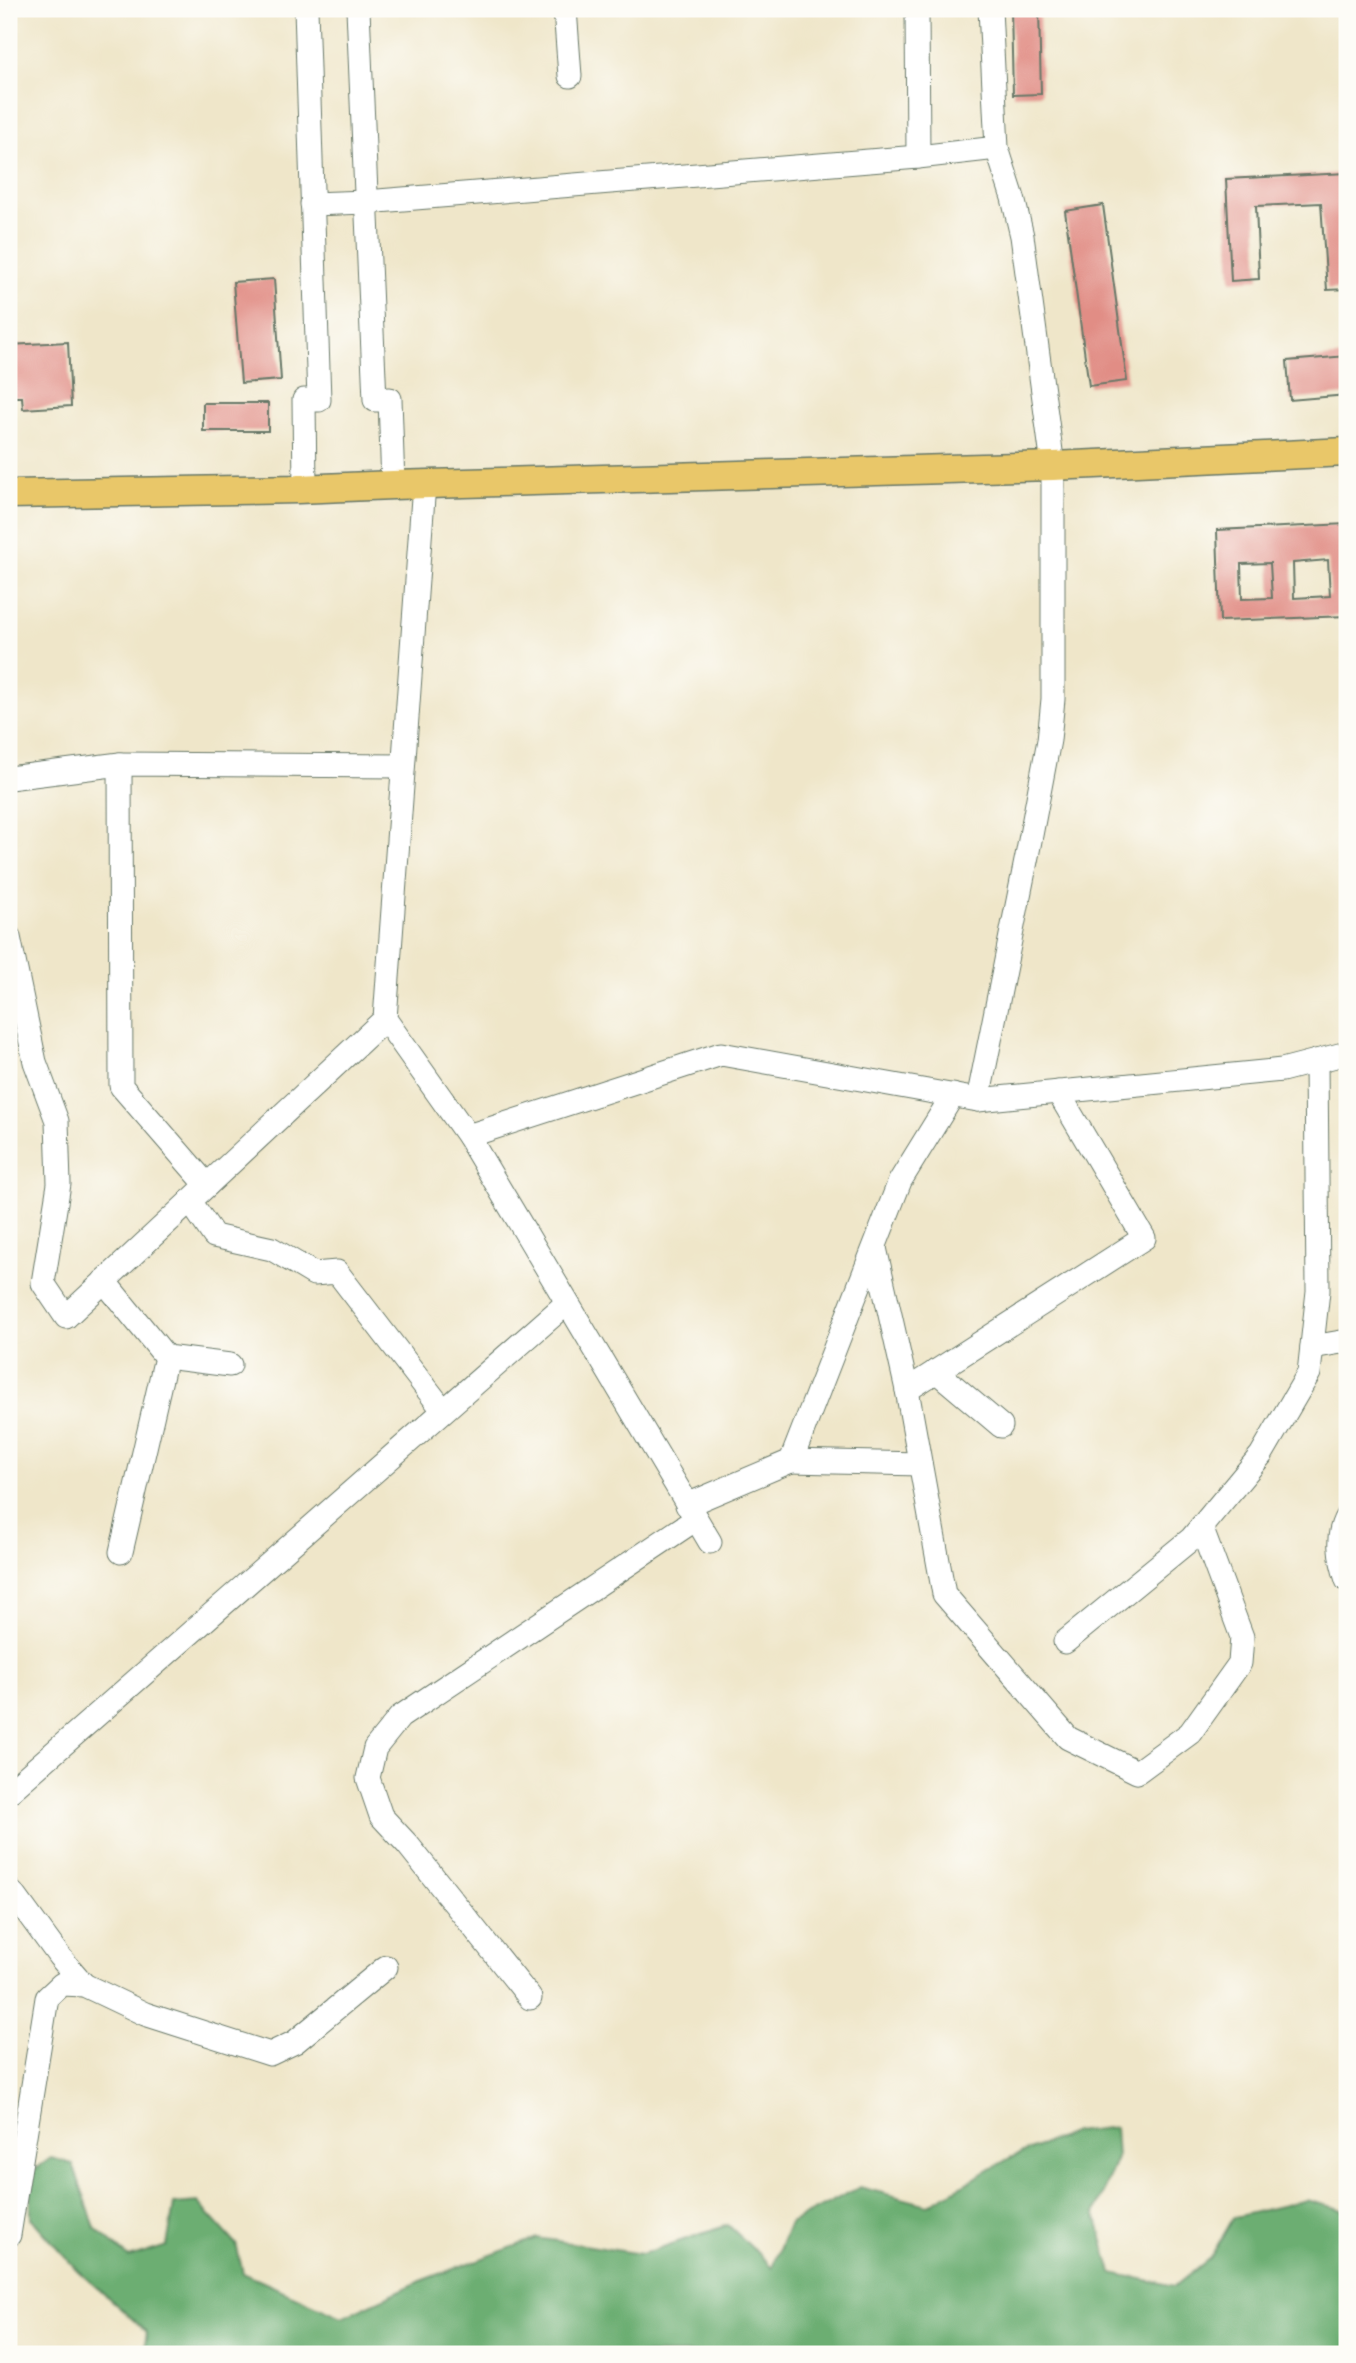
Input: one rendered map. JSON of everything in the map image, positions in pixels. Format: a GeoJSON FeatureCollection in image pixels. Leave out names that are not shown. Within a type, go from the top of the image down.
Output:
{"type":"FeatureCollection","features":[{"type":"Feature","properties":{"kind":"main road"},"geometry":{"type":"LineString","coordinates":[[9,495],[305,489],[1053,466],[1347,452]]}},
{"type":"Feature","properties":{"kind":"street"},"geometry":{"type":"LineString","coordinates":[[305,489],[304,400],[319,400],[306,9]]}},
{"type":"Feature","properties":{"kind":"street"},"geometry":{"type":"LineString","coordinates":[[358,9],[375,400],[390,400],[393,485]]}},
{"type":"Feature","properties":{"kind":"street"},"geometry":{"type":"LineString","coordinates":[[565,9],[570,76]]}},
{"type":"Feature","properties":{"kind":"street"},"geometry":{"type":"LineString","coordinates":[[917,9],[918,157]]}},
{"type":"Feature","properties":{"kind":"street"},"geometry":{"type":"LineString","coordinates":[[978,1100],[1049,740],[1054,699],[1053,466],[1022,236],[997,148],[989,9]]}},
{"type":"Feature","properties":{"kind":"street"},"geometry":{"type":"LineString","coordinates":[[313,204],[366,202],[918,157],[997,148]]}},
{"type":"Feature","properties":{"kind":"street"},"geometry":{"type":"LineString","coordinates":[[424,484],[385,1019],[468,1136],[710,1542]]}},
{"type":"Feature","properties":{"kind":"street"},"geometry":{"type":"LineString","coordinates":[[9,778],[120,764],[403,766]]}},
{"type":"Feature","properties":{"kind":"street"},"geometry":{"type":"LineString","coordinates":[[120,764],[121,1086],[199,1193],[214,1236],[272,1249],[313,1274],[337,1272],[443,1410]]}},
{"type":"Feature","properties":{"kind":"street"},"geometry":{"type":"LineString","coordinates":[[9,937],[14,971],[36,1062],[57,1121],[59,1184],[43,1283],[66,1317],[385,1019]]}},
{"type":"Feature","properties":{"kind":"street"},"geometry":{"type":"LineString","coordinates":[[468,1136],[721,1054],[978,1100],[1282,1070],[1347,1053]]}},
{"type":"Feature","properties":{"kind":"street"},"geometry":{"type":"LineString","coordinates":[[1065,1642],[1191,1539],[1261,1455],[1309,1373],[1318,1291],[1316,1061]]}},
{"type":"Feature","properties":{"kind":"street"},"geometry":{"type":"LineString","coordinates":[[907,1390],[1144,1238],[1058,1092]]}},
{"type":"Feature","properties":{"kind":"street"},"geometry":{"type":"LineString","coordinates":[[791,1461],[901,1181],[953,1095]]}},
{"type":"Feature","properties":{"kind":"street"},"geometry":{"type":"LineString","coordinates":[[875,1248],[907,1390],[944,1594],[1068,1738],[1137,1772],[1190,1733],[1240,1663],[1242,1637],[1201,1527]]}},
{"type":"Feature","properties":{"kind":"street"},"geometry":{"type":"LineString","coordinates":[[104,1281],[166,1357],[230,1365]]}},
{"type":"Feature","properties":{"kind":"street"},"geometry":{"type":"LineString","coordinates":[[9,1792],[567,1303]]}},
{"type":"Feature","properties":{"kind":"street"},"geometry":{"type":"LineString","coordinates":[[1312,1347],[1347,1341]]}},
{"type":"Feature","properties":{"kind":"street"},"geometry":{"type":"LineString","coordinates":[[121,1552],[166,1357]]}},
{"type":"Feature","properties":{"kind":"street"},"geometry":{"type":"LineString","coordinates":[[936,1371],[1001,1426]]}},
{"type":"Feature","properties":{"kind":"street"},"geometry":{"type":"LineString","coordinates":[[530,1998],[408,1845],[381,1816],[368,1778],[375,1748],[400,1717],[692,1512],[791,1461],[920,1464]]}},
{"type":"Feature","properties":{"kind":"street"},"geometry":{"type":"LineString","coordinates":[[1347,1516],[1342,1525],[1339,1556],[1347,1580]]}},
{"type":"Feature","properties":{"kind":"street"},"geometry":{"type":"LineString","coordinates":[[9,1890],[84,1985]]}},
{"type":"Feature","properties":{"kind":"street"},"geometry":{"type":"LineString","coordinates":[[9,2235],[47,1998],[62,1984],[84,1985],[145,2014],[270,2054],[295,2042],[386,1966]]}},
{"type":"Feature","properties":{"kind":"green space"},"geometry":{"type":"Polygon","coordinates":[[[1115,2127],[1117,2158],[1095,2212],[1112,2273],[1175,2286],[1210,2258],[1234,2217],[1306,2200],[1347,2211],[1347,2354],[143,2354],[147,2332],[77,2270],[31,2218],[30,2173],[51,2158],[73,2164],[95,2228],[129,2258],[167,2246],[174,2204],[198,2202],[236,2244],[243,2273],[342,2317],[421,2281],[537,2238],[642,2254],[728,2225],[772,2267],[790,2223],[860,2187],[928,2205],[1010,2158],[1074,2132],[1115,2127]]]}},
{"type":"Feature","properties":{"kind":"building"},"geometry":{"type":"Polygon","coordinates":[[[1011,9],[1039,9],[1041,94],[1013,95],[1011,9]]]}},
{"type":"Feature","properties":{"kind":"building"},"geometry":{"type":"Polygon","coordinates":[[[1347,173],[1347,289],[1327,290],[1321,203],[1256,206],[1259,279],[1231,281],[1226,179],[1347,173]]]}},
{"type":"Feature","properties":{"kind":"building"},"geometry":{"type":"Polygon","coordinates":[[[1103,205],[1127,381],[1089,386],[1065,211],[1103,205]]]}},
{"type":"Feature","properties":{"kind":"building"},"geometry":{"type":"Polygon","coordinates":[[[274,279],[281,380],[241,383],[233,282],[274,279]]]}},
{"type":"Feature","properties":{"kind":"building"},"geometry":{"type":"Polygon","coordinates":[[[68,342],[71,406],[23,409],[22,397],[9,397],[9,345],[68,342]]]}},
{"type":"Feature","properties":{"kind":"building"},"geometry":{"type":"Polygon","coordinates":[[[1347,356],[1347,395],[1290,400],[1287,361],[1347,356]]]}},
{"type":"Feature","properties":{"kind":"building"},"geometry":{"type":"Polygon","coordinates":[[[203,403],[268,403],[268,431],[203,431],[203,403]]]}},
{"type":"Feature","properties":{"kind":"building"},"geometry":{"type":"Polygon","coordinates":[[[1347,524],[1347,616],[1220,621],[1217,530],[1347,524]],[[1328,560],[1293,563],[1294,598],[1330,596],[1328,560]],[[1270,563],[1241,564],[1242,599],[1272,598],[1270,563]]]}}]}
